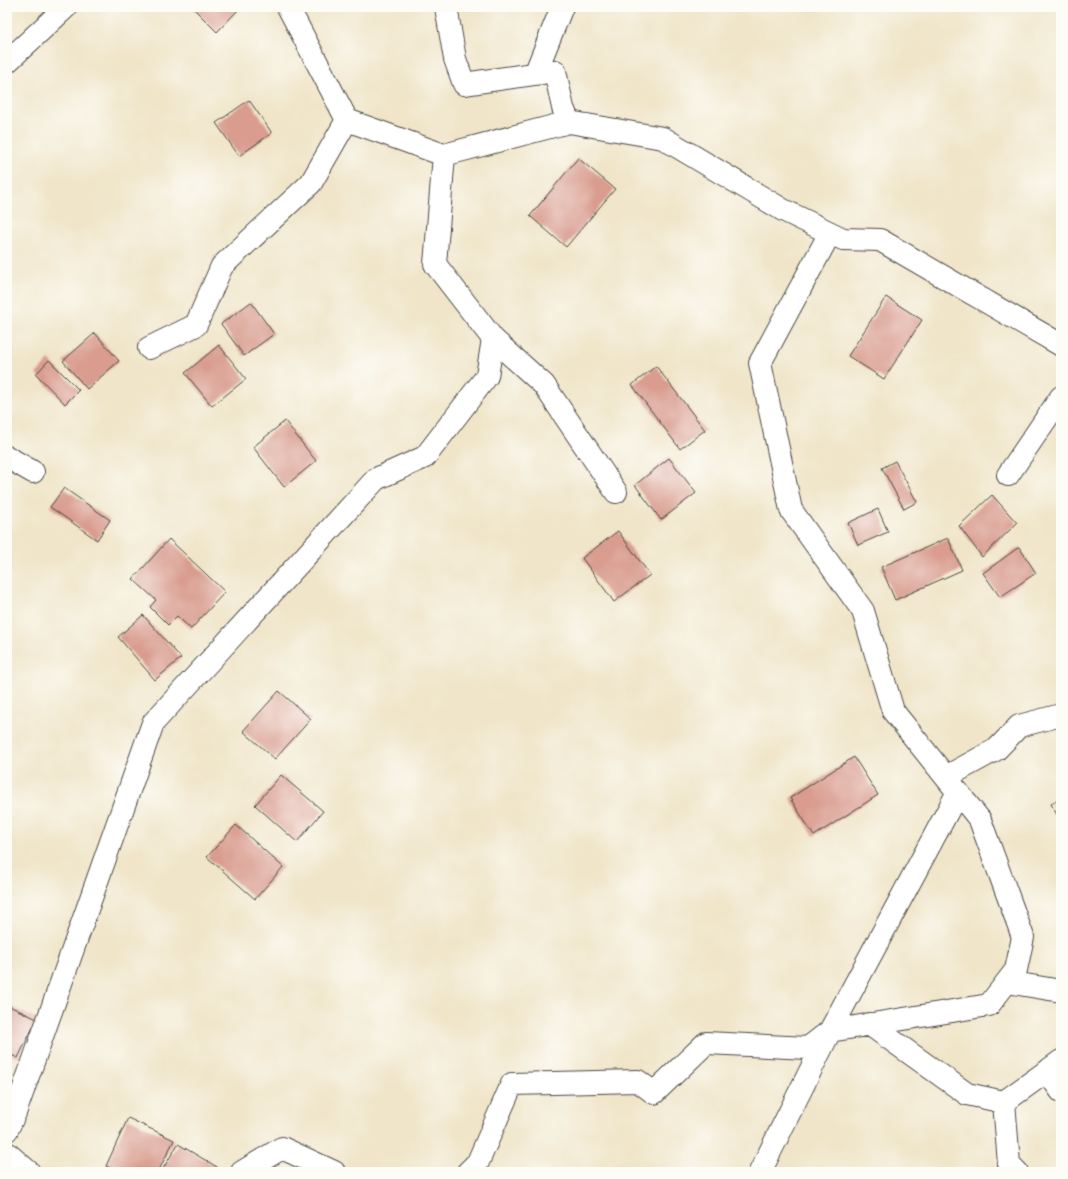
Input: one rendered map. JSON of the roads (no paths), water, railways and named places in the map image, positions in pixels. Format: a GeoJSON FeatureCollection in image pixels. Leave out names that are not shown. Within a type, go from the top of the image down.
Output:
{"type":"FeatureCollection","features":[{"type":"Feature","properties":{"kind":"street"},"geometry":{"type":"LineString","coordinates":[[7,62],[66,7]]}},
{"type":"Feature","properties":{"kind":"street"},"geometry":{"type":"LineString","coordinates":[[288,7],[347,120],[444,155],[569,122],[664,138],[783,210],[843,239],[880,240],[1061,344]]}},
{"type":"Feature","properties":{"kind":"street"},"geometry":{"type":"LineString","coordinates":[[446,7],[455,59],[464,84],[555,71],[563,108],[569,122]]}},
{"type":"Feature","properties":{"kind":"street"},"geometry":{"type":"LineString","coordinates":[[535,74],[562,7]]}},
{"type":"Feature","properties":{"kind":"street"},"geometry":{"type":"LineString","coordinates":[[149,348],[196,325],[222,266],[311,183],[347,120]]}},
{"type":"Feature","properties":{"kind":"street"},"geometry":{"type":"LineString","coordinates":[[444,155],[435,264],[493,339],[544,385],[616,492]]}},
{"type":"Feature","properties":{"kind":"street"},"geometry":{"type":"LineString","coordinates":[[468,1172],[478,1162],[512,1084],[638,1081],[654,1093],[706,1043],[808,1048],[830,1031],[989,1005],[1016,970],[1023,937],[980,820],[893,711],[863,611],[790,510],[760,363],[830,233]]}},
{"type":"Feature","properties":{"kind":"street"},"geometry":{"type":"LineString","coordinates":[[7,1130],[21,1098],[153,723],[376,479],[425,457],[487,376],[493,339]]}},
{"type":"Feature","properties":{"kind":"street"},"geometry":{"type":"LineString","coordinates":[[1008,475],[1061,397]]}},
{"type":"Feature","properties":{"kind":"street"},"geometry":{"type":"LineString","coordinates":[[7,457],[33,472]]}},
{"type":"Feature","properties":{"kind":"street"},"geometry":{"type":"LineString","coordinates":[[760,1172],[952,784],[997,749],[1019,726],[1061,715]]}},
{"type":"Feature","properties":{"kind":"street"},"geometry":{"type":"LineString","coordinates":[[1007,982],[1061,991]]}},
{"type":"Feature","properties":{"kind":"street"},"geometry":{"type":"LineString","coordinates":[[869,1024],[967,1094],[1004,1102],[1054,1066],[1061,1091]]}},
{"type":"Feature","properties":{"kind":"street"},"geometry":{"type":"LineString","coordinates":[[1004,1102],[1009,1164],[1017,1172]]}},
{"type":"Feature","properties":{"kind":"street"},"geometry":{"type":"LineString","coordinates":[[242,1172],[282,1148],[334,1172]]}},
{"type":"Feature","properties":{"kind":"street"},"geometry":{"type":"LineString","coordinates":[[7,1153],[29,1172]]}}]}
